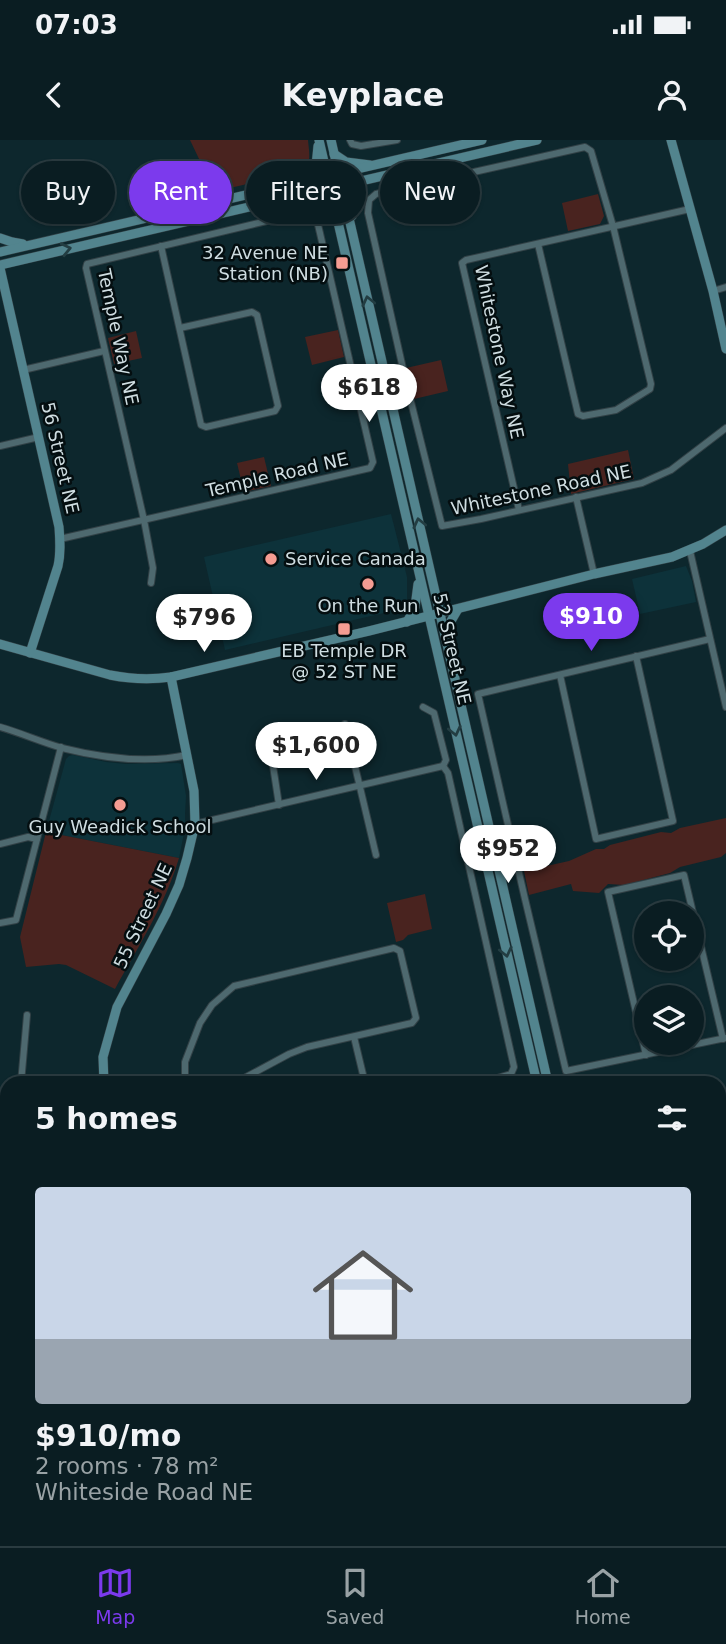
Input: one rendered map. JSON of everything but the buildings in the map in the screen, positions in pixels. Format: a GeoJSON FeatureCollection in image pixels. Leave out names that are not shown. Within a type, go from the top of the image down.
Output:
{"type":"FeatureCollection","features":[{"type":"Feature","properties":{"kind":"main road","name":"52 Street NE"},"geometry":{"type":"LineString","coordinates":[[319,140],[324,161]]}},
{"type":"Feature","properties":{"kind":"main road"},"geometry":{"type":"LineString","coordinates":[[317,161],[319,140]]}},
{"type":"Feature","properties":{"kind":"main road","name":"52 Street NE"},"geometry":{"type":"LineString","coordinates":[[331,140],[336,161]]}},
{"type":"Feature","properties":{"kind":"main road"},"geometry":{"type":"LineString","coordinates":[[366,168],[482,140]]}},
{"type":"Feature","properties":{"kind":"main road"},"geometry":{"type":"LineString","coordinates":[[366,180],[537,140]]}},
{"type":"Feature","properties":{"kind":"main road"},"geometry":{"type":"LineString","coordinates":[[671,140],[713,290],[726,349]]}},
{"type":"Feature","properties":{"kind":"main road"},"geometry":{"type":"LineString","coordinates":[[334,154],[346,162],[375,166]]}},
{"type":"Feature","properties":{"kind":"main road"},"geometry":{"type":"LineString","coordinates":[[0,252],[246,196]]}},
{"type":"Feature","properties":{"kind":"main road"},"geometry":{"type":"LineString","coordinates":[[0,267],[246,208]]}},
{"type":"Feature","properties":{"kind":"main road","name":"52 Street NE"},"geometry":{"type":"LineString","coordinates":[[338,224],[535,1076]]}},
{"type":"Feature","properties":{"kind":"main road","name":"52 Street NE"},"geometry":{"type":"LineString","coordinates":[[350,224],[546,1076]]}},
{"type":"Feature","properties":{"kind":"main road"},"geometry":{"type":"LineString","coordinates":[[351,224],[351,228]]}},
{"type":"Feature","properties":{"kind":"main road"},"geometry":{"type":"LineString","coordinates":[[0,238],[32,245]]}},
{"type":"Feature","properties":{"kind":"main road","name":"56 Street NE"},"geometry":{"type":"LineString","coordinates":[[0,267],[2,286],[59,527],[61,554],[30,653]]}},
{"type":"Feature","properties":{"kind":"main road"},"geometry":{"type":"LineString","coordinates":[[0,644],[126,678],[171,677],[672,557],[690,551],[726,530]]}},
{"type":"Feature","properties":{"kind":"main road"},"geometry":{"type":"LineString","coordinates":[[407,622],[416,601],[418,572]]}},
{"type":"Feature","properties":{"kind":"main road"},"geometry":{"type":"LineString","coordinates":[[448,645],[451,621],[458,609]]}},
{"type":"Feature","properties":{"kind":"main road","name":"55 Street NE"},"geometry":{"type":"LineString","coordinates":[[103,1076],[103,1057],[117,1007],[179,885],[195,824],[194,791],[171,677]]}},
{"type":"Feature","properties":{"kind":"street"},"geometry":{"type":"LineString","coordinates":[[350,140],[352,144],[361,146],[397,140]]}},
{"type":"Feature","properties":{"kind":"street","name":"Whitestone Road NE"},"geometry":{"type":"LineString","coordinates":[[613,226],[591,150],[585,147],[376,194],[369,201],[368,213],[442,526],[642,483],[671,470],[726,428]]}},
{"type":"Feature","properties":{"kind":"street","name":"Whitestone Way NE"},"geometry":{"type":"LineString","coordinates":[[519,510],[462,263],[691,209]]}},
{"type":"Feature","properties":{"kind":"street","name":"Temple Way NE"},"geometry":{"type":"LineString","coordinates":[[151,583],[153,568],[144,520],[86,268],[88,264],[254,224]]}},
{"type":"Feature","properties":{"kind":"street","name":"Temple Road NE"},"geometry":{"type":"LineString","coordinates":[[60,540],[370,468],[373,462],[318,224]]}},
{"type":"Feature","properties":{"kind":"street"},"geometry":{"type":"LineString","coordinates":[[538,244],[578,414],[583,416],[616,410],[650,389],[651,384],[613,226]]}},
{"type":"Feature","properties":{"kind":"street"},"geometry":{"type":"LineString","coordinates":[[161,246],[201,425],[206,427],[275,411],[278,406],[257,315],[252,312],[180,328]]}},
{"type":"Feature","properties":{"kind":"street"},"geometry":{"type":"LineString","coordinates":[[713,290],[726,287]]}},
{"type":"Feature","properties":{"kind":"street"},"geometry":{"type":"LineString","coordinates":[[23,369],[104,351]]}},
{"type":"Feature","properties":{"kind":"street"},"geometry":{"type":"LineString","coordinates":[[0,446],[39,437]]}},
{"type":"Feature","properties":{"kind":"street"},"geometry":{"type":"LineString","coordinates":[[576,497],[594,574]]}},
{"type":"Feature","properties":{"kind":"street"},"geometry":{"type":"LineString","coordinates":[[690,551],[726,707]]}},
{"type":"Feature","properties":{"kind":"street"},"geometry":{"type":"LineString","coordinates":[[646,1055],[566,1071],[478,694],[710,639]]}},
{"type":"Feature","properties":{"kind":"street"},"geometry":{"type":"LineString","coordinates":[[560,675],[596,839],[673,821],[636,656]]}},
{"type":"Feature","properties":{"kind":"street"},"geometry":{"type":"LineString","coordinates":[[423,707],[434,713],[446,760],[443,766]]}},
{"type":"Feature","properties":{"kind":"street"},"geometry":{"type":"LineString","coordinates":[[345,724],[376,855]]}},
{"type":"Feature","properties":{"kind":"street"},"geometry":{"type":"LineString","coordinates":[[0,727],[61,747],[128,759],[187,755]]}},
{"type":"Feature","properties":{"kind":"street"},"geometry":{"type":"LineString","coordinates":[[270,746],[279,805]]}},
{"type":"Feature","properties":{"kind":"street"},"geometry":{"type":"LineString","coordinates":[[0,923],[16,920],[61,747]]}},
{"type":"Feature","properties":{"kind":"street"},"geometry":{"type":"LineString","coordinates":[[195,824],[443,766]]}},
{"type":"Feature","properties":{"kind":"street"},"geometry":{"type":"LineString","coordinates":[[443,766],[448,773],[514,1068],[511,1074],[504,1076]]}},
{"type":"Feature","properties":{"kind":"street"},"geometry":{"type":"LineString","coordinates":[[0,844],[28,837],[37,839]]}},
{"type":"Feature","properties":{"kind":"street"},"geometry":{"type":"LineString","coordinates":[[634,1004],[608,892],[684,876],[725,1039],[704,1043]]}},
{"type":"Feature","properties":{"kind":"street"},"geometry":{"type":"LineString","coordinates":[[185,1076],[185,1062],[200,1023],[212,1004],[234,986],[394,948],[400,951],[416,1018],[412,1023],[307,1047],[248,1076]]}},
{"type":"Feature","properties":{"kind":"street"},"geometry":{"type":"LineString","coordinates":[[21,1076],[27,1015]]}},
{"type":"Feature","properties":{"kind":"street"},"geometry":{"type":"LineString","coordinates":[[354,1037],[363,1076]]}},
{"type":"Feature","properties":{"kind":"shaded area"},"geometry":{"type":"Polygon","coordinates":[[[190,140],[308,140],[308,161],[246,161],[246,184],[232,187],[232,161],[200,161],[190,140]]]}},
{"type":"Feature","properties":{"kind":"shaded area"},"geometry":{"type":"Polygon","coordinates":[[[598,194],[604,216],[600,224],[568,231],[562,203],[598,194]]]}},
{"type":"Feature","properties":{"kind":"shaded area"},"geometry":{"type":"Polygon","coordinates":[[[338,330],[344,357],[312,365],[305,337],[338,330]]]}},
{"type":"Feature","properties":{"kind":"shaded area"},"geometry":{"type":"Polygon","coordinates":[[[136,331],[142,358],[114,364],[108,338],[136,331]]]}},
{"type":"Feature","properties":{"kind":"shaded area"},"geometry":{"type":"Polygon","coordinates":[[[441,360],[448,391],[414,399],[406,368],[441,360]]]}},
{"type":"Feature","properties":{"kind":"shaded area"},"geometry":{"type":"Polygon","coordinates":[[[628,450],[634,479],[571,494],[568,464],[628,450]]]}},
{"type":"Feature","properties":{"kind":"shaded area"},"geometry":{"type":"Polygon","coordinates":[[[264,457],[271,486],[244,492],[237,463],[264,457]]]}},
{"type":"Feature","properties":{"kind":"shaded area"},"geometry":{"type":"Polygon","coordinates":[[[391,514],[407,577],[405,606],[225,650],[204,557],[391,514]]]}},
{"type":"Feature","properties":{"kind":"shaded area"},"geometry":{"type":"Polygon","coordinates":[[[686,566],[696,602],[640,614],[632,579],[686,566]]]}},
{"type":"Feature","properties":{"kind":"shaded area","name":"Guy Weadick School"},"geometry":{"type":"Polygon","coordinates":[[[73,755],[126,764],[181,764],[186,796],[185,828],[179,858],[46,832],[66,759],[73,755]]]}},
{"type":"Feature","properties":{"kind":"shaded area"},"geometry":{"type":"Polygon","coordinates":[[[726,818],[726,853],[721,857],[624,885],[608,884],[599,893],[573,891],[571,884],[529,895],[524,871],[569,861],[610,845],[661,832],[671,833],[680,828],[726,818]]]}},
{"type":"Feature","properties":{"kind":"shaded area"},"geometry":{"type":"Polygon","coordinates":[[[46,832],[179,858],[159,909],[115,989],[66,965],[26,967],[20,937],[46,832]]]}},
{"type":"Feature","properties":{"kind":"shaded area"},"geometry":{"type":"Polygon","coordinates":[[[425,894],[432,929],[408,935],[396,942],[387,903],[425,894]]]}},
{"type":"Feature","properties":{"kind":"place","name":"32 Avenue NE Station (NB)"},"geometry":{"type":"Point","coordinates":[342,263]}},
{"type":"Feature","properties":{"kind":"place","name":"Service Canada"},"geometry":{"type":"Point","coordinates":[271,559]}},
{"type":"Feature","properties":{"kind":"place","name":"On the Run"},"geometry":{"type":"Point","coordinates":[368,584]}},
{"type":"Feature","properties":{"kind":"place","name":"EB Temple DR @ 52 ST NE"},"geometry":{"type":"Point","coordinates":[344,629]}},
{"type":"Feature","properties":{"kind":"place","name":"Guy Weadick School"},"geometry":{"type":"Point","coordinates":[120,805]}}]}
